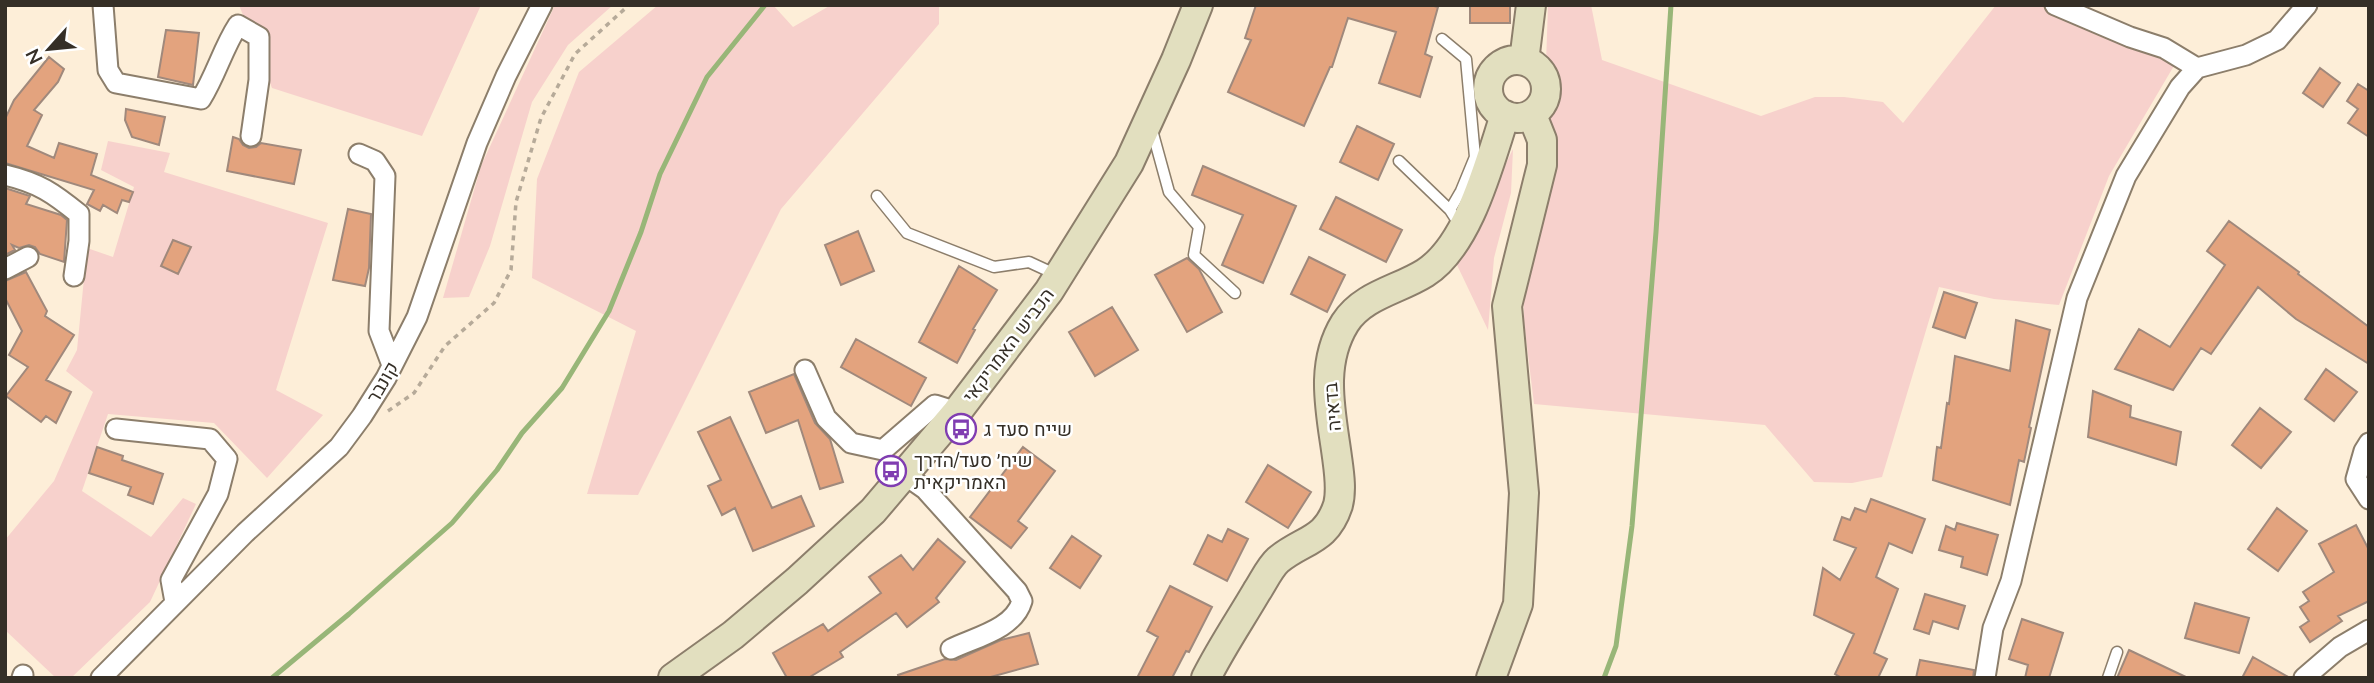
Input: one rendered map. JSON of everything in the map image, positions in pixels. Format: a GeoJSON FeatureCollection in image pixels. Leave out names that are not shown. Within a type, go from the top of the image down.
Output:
{"type":"FeatureCollection","features":[{"type":"Feature","properties":{"kind":"street"},"geometry":{"type":"LineString","coordinates":[[103,5],[108,70],[117,83],[201,99],[212,80],[225,46],[239,25],[259,37],[259,80],[251,136]]}},
{"type":"Feature","properties":{"kind":"street","name":"קונבר"},"geometry":{"type":"LineString","coordinates":[[101,678],[245,533],[339,447],[362,416],[417,317],[477,143],[506,76],[542,5]]}},
{"type":"Feature","properties":{"kind":"street","name":"הכביש האמריקאי"},"geometry":{"type":"LineString","coordinates":[[673,678],[733,635],[873,511],[957,412],[1059,275],[1129,163],[1198,5]]}},
{"type":"Feature","properties":{"kind":"street"},"geometry":{"type":"LineString","coordinates":[[1524,61],[1531,5]]}},
{"type":"Feature","properties":{"kind":"street"},"geometry":{"type":"LineString","coordinates":[[2055,5],[2130,37],[2164,48],[2197,68]]}},
{"type":"Feature","properties":{"kind":"street"},"geometry":{"type":"LineString","coordinates":[[1985,678],[1993,628],[2011,581],[2077,298],[2126,176],[2180,87],[2197,68],[2246,55],[2277,40],[2307,5]]}},
{"type":"Feature","properties":{"kind":"street"},"geometry":{"type":"LineString","coordinates":[[1491,678],[1518,604],[1524,493],[1507,306],[1542,165],[1542,140],[1518,115],[1491,102],[1488,89],[1491,76],[1505,62],[1524,61],[1541,71],[1546,85],[1545,100],[1518,115]]}},
{"type":"Feature","properties":{"kind":"street","name":"בדאיה"},"geometry":{"type":"LineString","coordinates":[[1206,678],[1277,561],[1329,527],[1339,503],[1340,480],[1327,382],[1334,347],[1346,322],[1365,302],[1425,273],[1443,258],[1456,219],[1473,212],[1518,115]]}},
{"type":"Feature","properties":{"kind":"street"},"geometry":{"type":"LineString","coordinates":[[359,153],[375,161],[385,176],[379,331],[392,365]]}},
{"type":"Feature","properties":{"kind":"street"},"geometry":{"type":"LineString","coordinates":[[5,175],[32,181],[79,214],[79,242],[74,276]]}},
{"type":"Feature","properties":{"kind":"street"},"geometry":{"type":"LineString","coordinates":[[5,270],[28,257]]}},
{"type":"Feature","properties":{"kind":"street"},"geometry":{"type":"LineString","coordinates":[[805,370],[826,418],[851,443],[883,450],[935,405],[957,412]]}},
{"type":"Feature","properties":{"kind":"street"},"geometry":{"type":"LineString","coordinates":[[116,429],[210,439],[227,459],[218,494],[171,580],[175,602]]}},
{"type":"Feature","properties":{"kind":"street"},"geometry":{"type":"LineString","coordinates":[[2369,443],[2356,479],[2369,499]]}},
{"type":"Feature","properties":{"kind":"street"},"geometry":{"type":"LineString","coordinates":[[905,475],[925,489],[1023,601],[1019,613],[1009,622],[951,649]]}},
{"type":"Feature","properties":{"kind":"street"},"geometry":{"type":"LineString","coordinates":[[2304,678],[2340,647],[2369,630]]}},
{"type":"Feature","properties":{"kind":"lane"},"geometry":{"type":"LineString","coordinates":[[1442,39],[1466,59],[1475,157],[1461,191],[1456,219]]}},
{"type":"Feature","properties":{"kind":"lane"},"geometry":{"type":"LineString","coordinates":[[1150,119],[1170,192],[1199,227],[1194,255],[1236,293]]}},
{"type":"Feature","properties":{"kind":"lane"},"geometry":{"type":"LineString","coordinates":[[1399,161],[1456,219]]}},
{"type":"Feature","properties":{"kind":"lane"},"geometry":{"type":"LineString","coordinates":[[877,196],[907,233],[994,267],[1029,262],[1059,275]]}},
{"type":"Feature","properties":{"kind":"lane"},"geometry":{"type":"LineString","coordinates":[[2108,678],[2117,652]]}},
{"type":"Feature","properties":{"kind":"path"},"geometry":{"type":"LineString","coordinates":[[383,414],[414,393],[445,346],[494,303],[511,270],[516,202],[541,118],[575,54],[629,5]]}},
{"type":"Feature","properties":{"kind":"shaded area"},"geometry":{"type":"Polygon","coordinates":[[[239,5],[481,5],[422,136],[272,88],[239,5]]]}},
{"type":"Feature","properties":{"kind":"shaded area"},"geometry":{"type":"Polygon","coordinates":[[[555,5],[613,5],[568,45],[532,102],[490,246],[469,297],[443,298],[481,166],[555,5]]]}},
{"type":"Feature","properties":{"kind":"shaded area"},"geometry":{"type":"Polygon","coordinates":[[[658,5],[773,5],[793,27],[831,5],[939,5],[939,24],[781,209],[638,495],[587,494],[636,331],[532,278],[537,179],[579,72],[658,5]]]}},
{"type":"Feature","properties":{"kind":"shaded area"},"geometry":{"type":"Polygon","coordinates":[[[1548,5],[1591,5],[1602,60],[1761,116],[1815,97],[1844,97],[1883,102],[1903,123],[1996,5],[2043,5],[2175,64],[2109,176],[2059,305],[1994,299],[1939,287],[1882,477],[1852,483],[1814,482],[1765,425],[1534,404],[1524,322],[1523,276],[1545,93],[1548,5]]]}},
{"type":"Feature","properties":{"kind":"shaded area"},"geometry":{"type":"Polygon","coordinates":[[[108,141],[170,153],[164,172],[328,223],[276,390],[323,415],[267,478],[214,423],[108,414],[82,491],[151,537],[183,498],[196,504],[150,602],[71,678],[56,678],[5,630],[5,540],[54,481],[93,392],[66,371],[77,350],[87,248],[113,257],[134,187],[101,170],[108,141]]]}},
{"type":"Feature","properties":{"kind":"shaded area"},"geometry":{"type":"Polygon","coordinates":[[[1513,149],[1511,193],[1494,258],[1488,330],[1457,265],[1513,149]]]}},
{"type":"Feature","properties":{"kind":"building"},"geometry":{"type":"Polygon","coordinates":[[[1256,5],[1438,7],[1425,54],[1432,57],[1420,97],[1379,83],[1396,32],[1348,18],[1332,67],[1304,126],[1228,92],[1251,40],[1245,38],[1256,5]]]}},
{"type":"Feature","properties":{"kind":"building"},"geometry":{"type":"Polygon","coordinates":[[[1470,5],[1510,5],[1510,23],[1470,23],[1470,5]]]}},
{"type":"Feature","properties":{"kind":"building"},"geometry":{"type":"Polygon","coordinates":[[[166,30],[199,33],[193,85],[158,77],[166,30]]]}},
{"type":"Feature","properties":{"kind":"building"},"geometry":{"type":"Polygon","coordinates":[[[49,57],[64,69],[58,82],[34,110],[42,115],[27,146],[54,158],[59,143],[97,154],[91,175],[133,192],[129,202],[122,200],[117,213],[103,205],[100,211],[87,204],[94,190],[5,163],[5,119],[14,100],[49,57]]]}},
{"type":"Feature","properties":{"kind":"building"},"geometry":{"type":"Polygon","coordinates":[[[2320,68],[2340,83],[2323,107],[2303,93],[2320,68]]]}},
{"type":"Feature","properties":{"kind":"building"},"geometry":{"type":"Polygon","coordinates":[[[2358,84],[2369,91],[2369,137],[2348,123],[2358,109],[2347,101],[2358,84]]]}},
{"type":"Feature","properties":{"kind":"building"},"geometry":{"type":"Polygon","coordinates":[[[126,109],[165,117],[159,145],[132,137],[125,120],[126,109]]]}},
{"type":"Feature","properties":{"kind":"building"},"geometry":{"type":"Polygon","coordinates":[[[1357,126],[1394,144],[1378,180],[1340,162],[1357,126]]]}},
{"type":"Feature","properties":{"kind":"building"},"geometry":{"type":"Polygon","coordinates":[[[233,137],[249,148],[261,143],[301,150],[294,184],[227,171],[233,137]]]}},
{"type":"Feature","properties":{"kind":"building"},"geometry":{"type":"Polygon","coordinates":[[[1203,166],[1296,206],[1263,283],[1222,265],[1243,215],[1192,195],[1203,166]]]}},
{"type":"Feature","properties":{"kind":"building"},"geometry":{"type":"Polygon","coordinates":[[[5,188],[30,196],[26,204],[61,215],[67,220],[64,262],[40,254],[35,247],[29,245],[19,248],[12,245],[15,250],[5,255],[5,188]]]}},
{"type":"Feature","properties":{"kind":"building"},"geometry":{"type":"Polygon","coordinates":[[[1336,197],[1402,230],[1386,262],[1320,229],[1336,197]]]}},
{"type":"Feature","properties":{"kind":"building"},"geometry":{"type":"Polygon","coordinates":[[[348,209],[371,214],[369,268],[365,286],[333,280],[348,209]]]}},
{"type":"Feature","properties":{"kind":"building"},"geometry":{"type":"Polygon","coordinates":[[[2229,221],[2369,327],[2369,364],[2296,319],[2258,287],[2211,354],[2201,348],[2173,390],[2115,369],[2139,329],[2170,347],[2225,265],[2207,251],[2229,221]]]}},
{"type":"Feature","properties":{"kind":"building"},"geometry":{"type":"Polygon","coordinates":[[[858,231],[874,271],[841,285],[825,245],[858,231]]]}},
{"type":"Feature","properties":{"kind":"building"},"geometry":{"type":"Polygon","coordinates":[[[173,240],[191,247],[178,274],[161,266],[173,240]]]}},
{"type":"Feature","properties":{"kind":"building"},"geometry":{"type":"Polygon","coordinates":[[[1309,257],[1345,275],[1327,312],[1291,294],[1309,257]]]}},
{"type":"Feature","properties":{"kind":"building"},"geometry":{"type":"Polygon","coordinates":[[[1187,258],[1199,269],[1222,312],[1187,332],[1155,275],[1187,258]]]}},
{"type":"Feature","properties":{"kind":"building"},"geometry":{"type":"Polygon","coordinates":[[[959,266],[997,290],[973,329],[975,330],[957,363],[919,342],[959,266]]]}},
{"type":"Feature","properties":{"kind":"building"},"geometry":{"type":"Polygon","coordinates":[[[26,272],[47,311],[45,316],[74,335],[46,380],[71,392],[56,423],[46,416],[41,422],[6,396],[28,367],[9,355],[22,331],[5,298],[5,281],[26,272]]]}},
{"type":"Feature","properties":{"kind":"building"},"geometry":{"type":"Polygon","coordinates":[[[1944,292],[1977,303],[1965,338],[1933,327],[1944,292]]]}},
{"type":"Feature","properties":{"kind":"building"},"geometry":{"type":"Polygon","coordinates":[[[1112,307],[1138,350],[1095,376],[1069,332],[1112,307]]]}},
{"type":"Feature","properties":{"kind":"building"},"geometry":{"type":"Polygon","coordinates":[[[2016,320],[2050,330],[2024,462],[2019,460],[2010,505],[1933,480],[1937,447],[1941,448],[1947,403],[1949,404],[1955,356],[2010,371],[2016,320]]]}},
{"type":"Feature","properties":{"kind":"building"},"geometry":{"type":"Polygon","coordinates":[[[856,339],[926,378],[911,406],[841,367],[856,339]]]}},
{"type":"Feature","properties":{"kind":"building"},"geometry":{"type":"Polygon","coordinates":[[[2326,369],[2357,392],[2334,421],[2305,399],[2326,369]]]}},
{"type":"Feature","properties":{"kind":"building"},"geometry":{"type":"Polygon","coordinates":[[[794,374],[815,423],[830,439],[843,482],[820,489],[798,420],[766,433],[749,392],[794,374]]]}},
{"type":"Feature","properties":{"kind":"building"},"geometry":{"type":"Polygon","coordinates":[[[2093,391],[2131,406],[2130,417],[2181,432],[2176,465],[2088,437],[2093,391]]]}},
{"type":"Feature","properties":{"kind":"building"},"geometry":{"type":"Polygon","coordinates":[[[2260,408],[2291,432],[2261,468],[2232,445],[2260,408]]]}},
{"type":"Feature","properties":{"kind":"building"},"geometry":{"type":"Polygon","coordinates":[[[730,417],[772,508],[801,496],[814,526],[753,551],[735,508],[722,515],[708,486],[721,480],[698,432],[730,417]]]}},
{"type":"Feature","properties":{"kind":"building"},"geometry":{"type":"Polygon","coordinates":[[[97,447],[123,456],[122,460],[163,474],[153,504],[128,495],[131,487],[89,473],[97,447]]]}},
{"type":"Feature","properties":{"kind":"building"},"geometry":{"type":"Polygon","coordinates":[[[1023,447],[1055,471],[1018,521],[1027,528],[1011,548],[970,517],[1023,447]]]}},
{"type":"Feature","properties":{"kind":"building"},"geometry":{"type":"Polygon","coordinates":[[[1268,465],[1311,492],[1288,528],[1246,502],[1268,465]]]}},
{"type":"Feature","properties":{"kind":"building"},"geometry":{"type":"Polygon","coordinates":[[[1871,499],[1925,519],[1912,553],[1889,543],[1876,577],[1898,589],[1874,653],[1887,659],[1878,678],[1842,678],[1835,674],[1854,634],[1814,615],[1823,568],[1840,580],[1856,548],[1834,540],[1842,517],[1850,520],[1855,508],[1866,512],[1871,499]]]}},
{"type":"Feature","properties":{"kind":"building"},"geometry":{"type":"Polygon","coordinates":[[[2277,508],[2307,531],[2278,571],[2248,549],[2277,508]]]}},
{"type":"Feature","properties":{"kind":"building"},"geometry":{"type":"Polygon","coordinates":[[[1957,523],[1998,535],[1987,575],[1961,567],[1963,557],[1939,550],[1946,526],[1955,530],[1957,523]]]}},
{"type":"Feature","properties":{"kind":"building"},"geometry":{"type":"Polygon","coordinates":[[[2356,525],[2369,550],[2369,601],[2338,616],[2342,621],[2310,642],[2300,627],[2309,621],[2300,607],[2309,601],[2303,592],[2334,572],[2319,544],[2356,525]]]}},
{"type":"Feature","properties":{"kind":"building"},"geometry":{"type":"Polygon","coordinates":[[[1228,529],[1248,539],[1227,581],[1194,564],[1208,535],[1222,542],[1228,529]]]}},
{"type":"Feature","properties":{"kind":"building"},"geometry":{"type":"Polygon","coordinates":[[[1072,536],[1101,556],[1080,588],[1050,568],[1072,536]]]}},
{"type":"Feature","properties":{"kind":"building"},"geometry":{"type":"Polygon","coordinates":[[[938,539],[965,562],[936,598],[939,602],[907,627],[896,613],[840,652],[843,657],[808,678],[787,678],[773,653],[823,624],[828,631],[881,593],[869,577],[901,555],[913,570],[938,539]]]}},
{"type":"Feature","properties":{"kind":"building"},"geometry":{"type":"Polygon","coordinates":[[[1170,586],[1212,607],[1172,678],[1137,678],[1158,637],[1147,631],[1170,586]]]}},
{"type":"Feature","properties":{"kind":"building"},"geometry":{"type":"Polygon","coordinates":[[[1925,594],[1965,606],[1958,629],[1933,621],[1929,634],[1914,629],[1925,594]]]}},
{"type":"Feature","properties":{"kind":"building"},"geometry":{"type":"Polygon","coordinates":[[[2195,603],[2249,618],[2239,653],[2185,638],[2195,603]]]}},
{"type":"Feature","properties":{"kind":"building"},"geometry":{"type":"Polygon","coordinates":[[[2022,619],[2063,633],[2049,678],[2025,678],[2028,665],[2009,659],[2022,619]]]}},
{"type":"Feature","properties":{"kind":"building"},"geometry":{"type":"Polygon","coordinates":[[[1029,633],[1038,664],[987,678],[899,678],[898,675],[945,659],[956,660],[1001,640],[1029,633]]]}},
{"type":"Feature","properties":{"kind":"building"},"geometry":{"type":"Polygon","coordinates":[[[2129,650],[2188,678],[2117,678],[2129,650]]]}},
{"type":"Feature","properties":{"kind":"building"},"geometry":{"type":"Polygon","coordinates":[[[2253,657],[2290,678],[2242,678],[2253,657]]]}},
{"type":"Feature","properties":{"kind":"building"},"geometry":{"type":"Polygon","coordinates":[[[1920,660],[1974,670],[1973,678],[1916,678],[1920,660]]]}},
{"type":"Feature","properties":{"kind":"waterway"},"geometry":{"type":"LineString","coordinates":[[272,678],[452,523],[497,470],[522,433],[562,388],[609,311],[641,232],[660,174],[707,77],[765,5]]}},
{"type":"Feature","properties":{"kind":"waterway"},"geometry":{"type":"LineString","coordinates":[[1604,678],[1616,646],[1632,526],[1671,5]]}},
{"type":"Feature","properties":{"kind":"place","name":"שייח סעד ג"},"geometry":{"type":"Point","coordinates":[961,429]}},
{"type":"Feature","properties":{"kind":"place","name":"שיח׳ סעד/הדרך האמריקאית"},"geometry":{"type":"Point","coordinates":[891,471]}}]}
